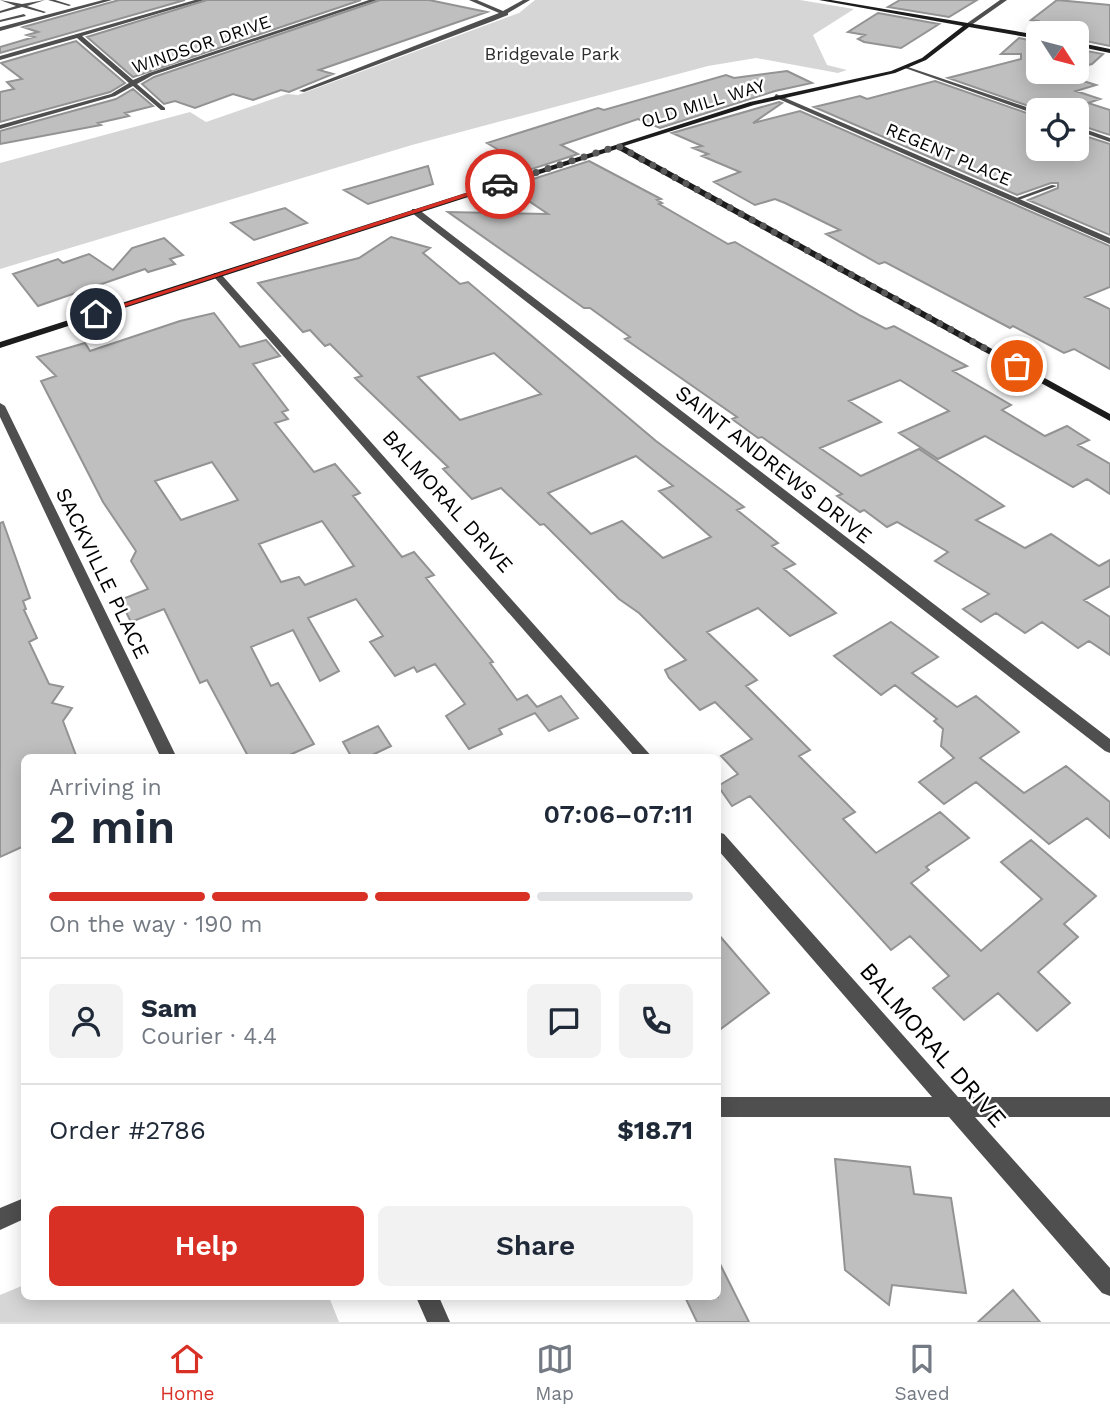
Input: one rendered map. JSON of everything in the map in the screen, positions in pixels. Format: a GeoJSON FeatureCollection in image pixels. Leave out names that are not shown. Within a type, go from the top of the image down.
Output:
{"type":"FeatureCollection","features":[{"type":"Feature","properties":{"kind":"street"},"geometry":{"type":"LineString","coordinates":[[0,29],[109,0]]}},
{"type":"Feature","properties":{"kind":"street"},"geometry":{"type":"LineString","coordinates":[[0,58],[201,0]]}},
{"type":"Feature","properties":{"kind":"street","name":"WINDSOR DRIVE"},"geometry":{"type":"LineString","coordinates":[[0,127],[113,96],[126,90],[131,81],[374,0]]}},
{"type":"Feature","properties":{"kind":"street"},"geometry":{"type":"LineString","coordinates":[[472,0],[506,14]]}},
{"type":"Feature","properties":{"kind":"street"},"geometry":{"type":"LineString","coordinates":[[302,91],[506,14],[527,0]]}},
{"type":"Feature","properties":{"kind":"street"},"geometry":{"type":"LineString","coordinates":[[822,0],[1026,35]]}},
{"type":"Feature","properties":{"kind":"street"},"geometry":{"type":"LineString","coordinates":[[968,25],[1003,0]]}},
{"type":"Feature","properties":{"kind":"street","name":"OLD MILL WAY"},"geometry":{"type":"LineString","coordinates":[[0,345],[776,96],[907,67],[933,52],[968,25]]}},
{"type":"Feature","properties":{"kind":"street"},"geometry":{"type":"LineString","coordinates":[[78,36],[163,109]]}},
{"type":"Feature","properties":{"kind":"street"},"geometry":{"type":"LineString","coordinates":[[1089,47],[1110,51]]}},
{"type":"Feature","properties":{"kind":"street"},"geometry":{"type":"LineString","coordinates":[[907,67],[1026,109]]}},
{"type":"Feature","properties":{"kind":"street","name":"REGENT PLACE"},"geometry":{"type":"LineString","coordinates":[[776,96],[1110,241]]}},
{"type":"Feature","properties":{"kind":"street"},"geometry":{"type":"LineString","coordinates":[[1089,133],[1110,140]]}},
{"type":"Feature","properties":{"kind":"street"},"geometry":{"type":"LineString","coordinates":[[618,146],[1110,418]]}},
{"type":"Feature","properties":{"kind":"street","name":"SAINT ANDREWS DRIVE"},"geometry":{"type":"LineString","coordinates":[[415,211],[1110,747]]}},
{"type":"Feature","properties":{"kind":"street","name":"BALMORAL DRIVE"},"geometry":{"type":"LineString","coordinates":[[217,275],[641,754]]}},
{"type":"Feature","properties":{"kind":"street","name":"SACKVILLE PLACE"},"geometry":{"type":"LineString","coordinates":[[0,406],[167,754]]}},
{"type":"Feature","properties":{"kind":"street","name":"BALMORAL DRIVE"},"geometry":{"type":"LineString","coordinates":[[721,842],[1110,1285]]}},
{"type":"Feature","properties":{"kind":"street"},"geometry":{"type":"LineString","coordinates":[[721,1107],[1110,1107]]}},
{"type":"Feature","properties":{"kind":"street"},"geometry":{"type":"LineString","coordinates":[[0,1219],[21,1210]]}},
{"type":"Feature","properties":{"kind":"street"},"geometry":{"type":"LineString","coordinates":[[428,1300],[439,1322]]}},
{"type":"Feature","properties":{"kind":"lane"},"geometry":{"type":"LineString","coordinates":[[4,0],[44,12]]}},
{"type":"Feature","properties":{"kind":"lane"},"geometry":{"type":"LineString","coordinates":[[0,12],[43,0]]}},
{"type":"Feature","properties":{"kind":"lane"},"geometry":{"type":"LineString","coordinates":[[50,0],[69,5]]}},
{"type":"Feature","properties":{"kind":"lane"},"geometry":{"type":"LineString","coordinates":[[0,21],[24,15]]}},
{"type":"Feature","properties":{"kind":"lane"},"geometry":{"type":"LineString","coordinates":[[1014,200],[1054,186]]}},
{"type":"Feature","properties":{"kind":"green space","name":"Bridgevale Park"},"geometry":{"type":"Polygon","coordinates":[[[535,0],[800,0],[854,9],[813,35],[827,65],[847,70],[838,73],[756,58],[708,66],[412,145],[0,269],[0,163],[190,112],[206,122],[287,94],[298,95],[519,13],[535,0]]]}},
{"type":"Feature","properties":{"kind":"green space"},"geometry":{"type":"Polygon","coordinates":[[[21,1286],[21,1300],[330,1300],[339,1322],[0,1322],[0,1295],[21,1286]]]}},
{"type":"Feature","properties":{"kind":"building"},"geometry":{"type":"Polygon","coordinates":[[[119,0],[185,0],[0,53],[0,47],[34,37],[27,35],[38,32],[23,27],[119,0]]]}},
{"type":"Feature","properties":{"kind":"building"},"geometry":{"type":"Polygon","coordinates":[[[207,0],[361,0],[133,77],[87,37],[207,0]]]}},
{"type":"Feature","properties":{"kind":"building"},"geometry":{"type":"Polygon","coordinates":[[[380,0],[429,0],[487,12],[319,70],[333,74],[289,92],[281,90],[253,100],[233,94],[195,108],[175,101],[164,104],[142,84],[154,77],[380,0]]]}},
{"type":"Feature","properties":{"kind":"building"},"geometry":{"type":"Polygon","coordinates":[[[900,0],[977,0],[949,17],[888,7],[900,0]]]}},
{"type":"Feature","properties":{"kind":"building"},"geometry":{"type":"Polygon","coordinates":[[[1057,0],[1110,5],[1110,46],[1089,42],[1089,21],[1031,20],[1057,0]]]}},
{"type":"Feature","properties":{"kind":"building"},"geometry":{"type":"Polygon","coordinates":[[[878,13],[939,24],[901,48],[864,42],[858,39],[865,35],[848,32],[878,13]]]}},
{"type":"Feature","properties":{"kind":"building"},"geometry":{"type":"Polygon","coordinates":[[[1019,38],[1026,39],[1026,84],[1089,83],[1096,85],[1076,91],[1100,99],[1089,103],[1089,98],[1026,98],[1026,105],[948,78],[1021,59],[1021,54],[1001,54],[1019,38]]]}},
{"type":"Feature","properties":{"kind":"building"},"geometry":{"type":"Polygon","coordinates":[[[76,41],[125,83],[110,92],[0,122],[0,92],[14,89],[7,82],[22,79],[1,63],[76,41]]]}},
{"type":"Feature","properties":{"kind":"building"},"geometry":{"type":"Polygon","coordinates":[[[1089,51],[1103,54],[1089,65],[1089,51]]]}},
{"type":"Feature","properties":{"kind":"building"},"geometry":{"type":"Polygon","coordinates":[[[787,71],[812,83],[775,91],[660,128],[638,119],[561,145],[578,154],[498,180],[490,174],[505,164],[497,149],[487,143],[598,108],[604,110],[726,75],[734,78],[787,71]]]}},
{"type":"Feature","properties":{"kind":"building"},"geometry":{"type":"Polygon","coordinates":[[[935,81],[1026,113],[1026,161],[1089,161],[1089,137],[1110,144],[1110,235],[1028,200],[1058,188],[1058,183],[1017,195],[814,107],[860,96],[867,99],[935,81]]]}},
{"type":"Feature","properties":{"kind":"building"},"geometry":{"type":"Polygon","coordinates":[[[133,89],[153,106],[125,113],[129,116],[98,123],[101,125],[0,144],[0,131],[116,99],[133,89]]]}},
{"type":"Feature","properties":{"kind":"building"},"geometry":{"type":"Polygon","coordinates":[[[782,103],[753,123],[800,111],[1110,246],[1110,287],[1085,297],[1110,309],[1110,369],[1074,349],[1064,353],[1013,326],[1010,328],[885,262],[879,264],[826,234],[840,230],[785,203],[775,199],[755,205],[714,182],[740,172],[702,156],[708,154],[693,148],[702,146],[672,133],[782,103]]]}},
{"type":"Feature","properties":{"kind":"building"},"geometry":{"type":"Polygon","coordinates":[[[1089,103],[1110,110],[1110,135],[1089,128],[1089,103]]]}},
{"type":"Feature","properties":{"kind":"building"},"geometry":{"type":"Polygon","coordinates":[[[589,161],[661,199],[657,200],[662,203],[659,204],[728,244],[735,242],[861,316],[886,329],[894,326],[967,366],[953,371],[1011,405],[1002,410],[1045,436],[1067,426],[1089,440],[1078,445],[1110,464],[1110,494],[1087,479],[1073,487],[985,436],[938,459],[899,433],[949,411],[900,380],[849,401],[881,422],[820,448],[861,476],[919,449],[1004,506],[976,520],[1025,548],[1051,534],[1099,566],[1110,560],[1110,586],[1084,600],[1110,617],[1110,655],[1089,641],[1078,648],[1042,622],[1025,633],[996,613],[981,622],[963,609],[989,594],[935,561],[948,552],[897,522],[887,527],[864,510],[860,512],[837,496],[842,494],[762,437],[758,438],[732,419],[737,417],[625,339],[630,337],[590,308],[584,308],[448,212],[548,214],[508,187],[589,161]]]}},
{"type":"Feature","properties":{"kind":"building"},"geometry":{"type":"Polygon","coordinates":[[[428,166],[433,184],[368,204],[344,190],[428,166]]]}},
{"type":"Feature","properties":{"kind":"building"},"geometry":{"type":"Polygon","coordinates":[[[285,208],[307,223],[254,240],[231,223],[285,208]]]}},
{"type":"Feature","properties":{"kind":"building"},"geometry":{"type":"Polygon","coordinates":[[[391,237],[430,248],[423,253],[460,284],[468,282],[656,441],[744,507],[737,510],[778,543],[772,546],[795,564],[784,569],[836,613],[790,636],[758,608],[707,632],[757,680],[746,686],[810,750],[799,756],[855,812],[843,819],[876,853],[940,812],[969,838],[926,867],[929,870],[911,883],[981,951],[1042,899],[1001,862],[1031,840],[1096,896],[1064,924],[1078,937],[1038,972],[1070,1003],[1037,1031],[998,993],[964,1020],[933,988],[949,976],[910,936],[891,950],[750,796],[732,806],[721,790],[721,784],[738,774],[721,756],[752,739],[715,702],[700,710],[669,678],[665,670],[686,660],[639,613],[619,599],[544,524],[540,525],[501,488],[472,499],[443,469],[448,467],[355,378],[362,376],[330,344],[325,346],[310,330],[303,332],[258,283],[359,258],[391,237]],[[494,353],[418,377],[460,420],[541,394],[494,353]],[[636,456],[548,493],[591,534],[622,521],[663,558],[711,537],[659,491],[673,486],[636,456]]]}},
{"type":"Feature","properties":{"kind":"building"},"geometry":{"type":"Polygon","coordinates":[[[164,238],[183,255],[170,259],[175,264],[148,272],[145,269],[38,306],[13,274],[58,259],[63,263],[89,254],[113,270],[132,248],[164,238]]]}},
{"type":"Feature","properties":{"kind":"building"},"geometry":{"type":"Polygon","coordinates":[[[214,313],[240,347],[266,340],[280,356],[253,364],[288,410],[282,412],[288,419],[275,423],[314,472],[335,464],[360,493],[353,496],[402,557],[414,552],[434,575],[426,578],[493,662],[490,663],[517,700],[527,695],[537,707],[561,696],[578,718],[549,731],[535,713],[499,729],[502,734],[469,749],[446,716],[465,704],[435,664],[417,672],[414,667],[395,676],[370,642],[383,636],[356,599],[308,618],[339,671],[320,681],[293,630],[251,647],[271,686],[278,683],[314,744],[292,754],[247,754],[207,680],[200,683],[164,609],[131,622],[120,600],[148,589],[131,561],[136,551],[103,502],[41,381],[56,376],[37,357],[85,343],[90,351],[180,321],[214,313]],[[212,462],[155,481],[181,520],[238,500],[212,462]],[[322,521],[259,544],[281,582],[299,577],[305,585],[354,566],[322,521]]]}},
{"type":"Feature","properties":{"kind":"building"},"geometry":{"type":"Polygon","coordinates":[[[3,522],[30,598],[23,601],[24,610],[37,638],[29,642],[49,684],[63,687],[52,703],[72,708],[63,721],[75,754],[21,754],[21,847],[0,857],[0,523],[3,522]]]}},
{"type":"Feature","properties":{"kind":"building"},"geometry":{"type":"Polygon","coordinates":[[[891,622],[938,657],[912,673],[957,707],[976,696],[1019,732],[980,758],[1024,793],[1066,766],[1110,802],[1110,838],[1087,818],[1049,844],[976,782],[944,804],[919,782],[954,758],[941,746],[943,729],[934,721],[937,719],[895,685],[881,695],[834,656],[891,622]]]}},
{"type":"Feature","properties":{"kind":"building"},"geometry":{"type":"Polygon","coordinates":[[[378,726],[391,746],[374,754],[350,754],[343,742],[378,726]]]}},
{"type":"Feature","properties":{"kind":"building"},"geometry":{"type":"Polygon","coordinates":[[[721,937],[769,993],[721,1029],[721,937]]]}},
{"type":"Feature","properties":{"kind":"building"},"geometry":{"type":"Polygon","coordinates":[[[835,1159],[910,1167],[914,1194],[951,1198],[966,1293],[892,1285],[889,1305],[845,1270],[835,1159]]]}},
{"type":"Feature","properties":{"kind":"building"},"geometry":{"type":"Polygon","coordinates":[[[721,1266],[749,1322],[697,1322],[686,1300],[721,1300],[721,1266]]]}},
{"type":"Feature","properties":{"kind":"building"},"geometry":{"type":"Polygon","coordinates":[[[1013,1290],[1040,1322],[978,1322],[1013,1290]]]}},
{"type":"Feature","properties":{"kind":"way so far"},"geometry":{"type":"LineString","coordinates":[[500,184],[618,146],[1017,366]]}},
{"type":"Feature","properties":{"kind":"route"},"geometry":{"type":"LineString","coordinates":[[96,314],[500,184]]}}]}
